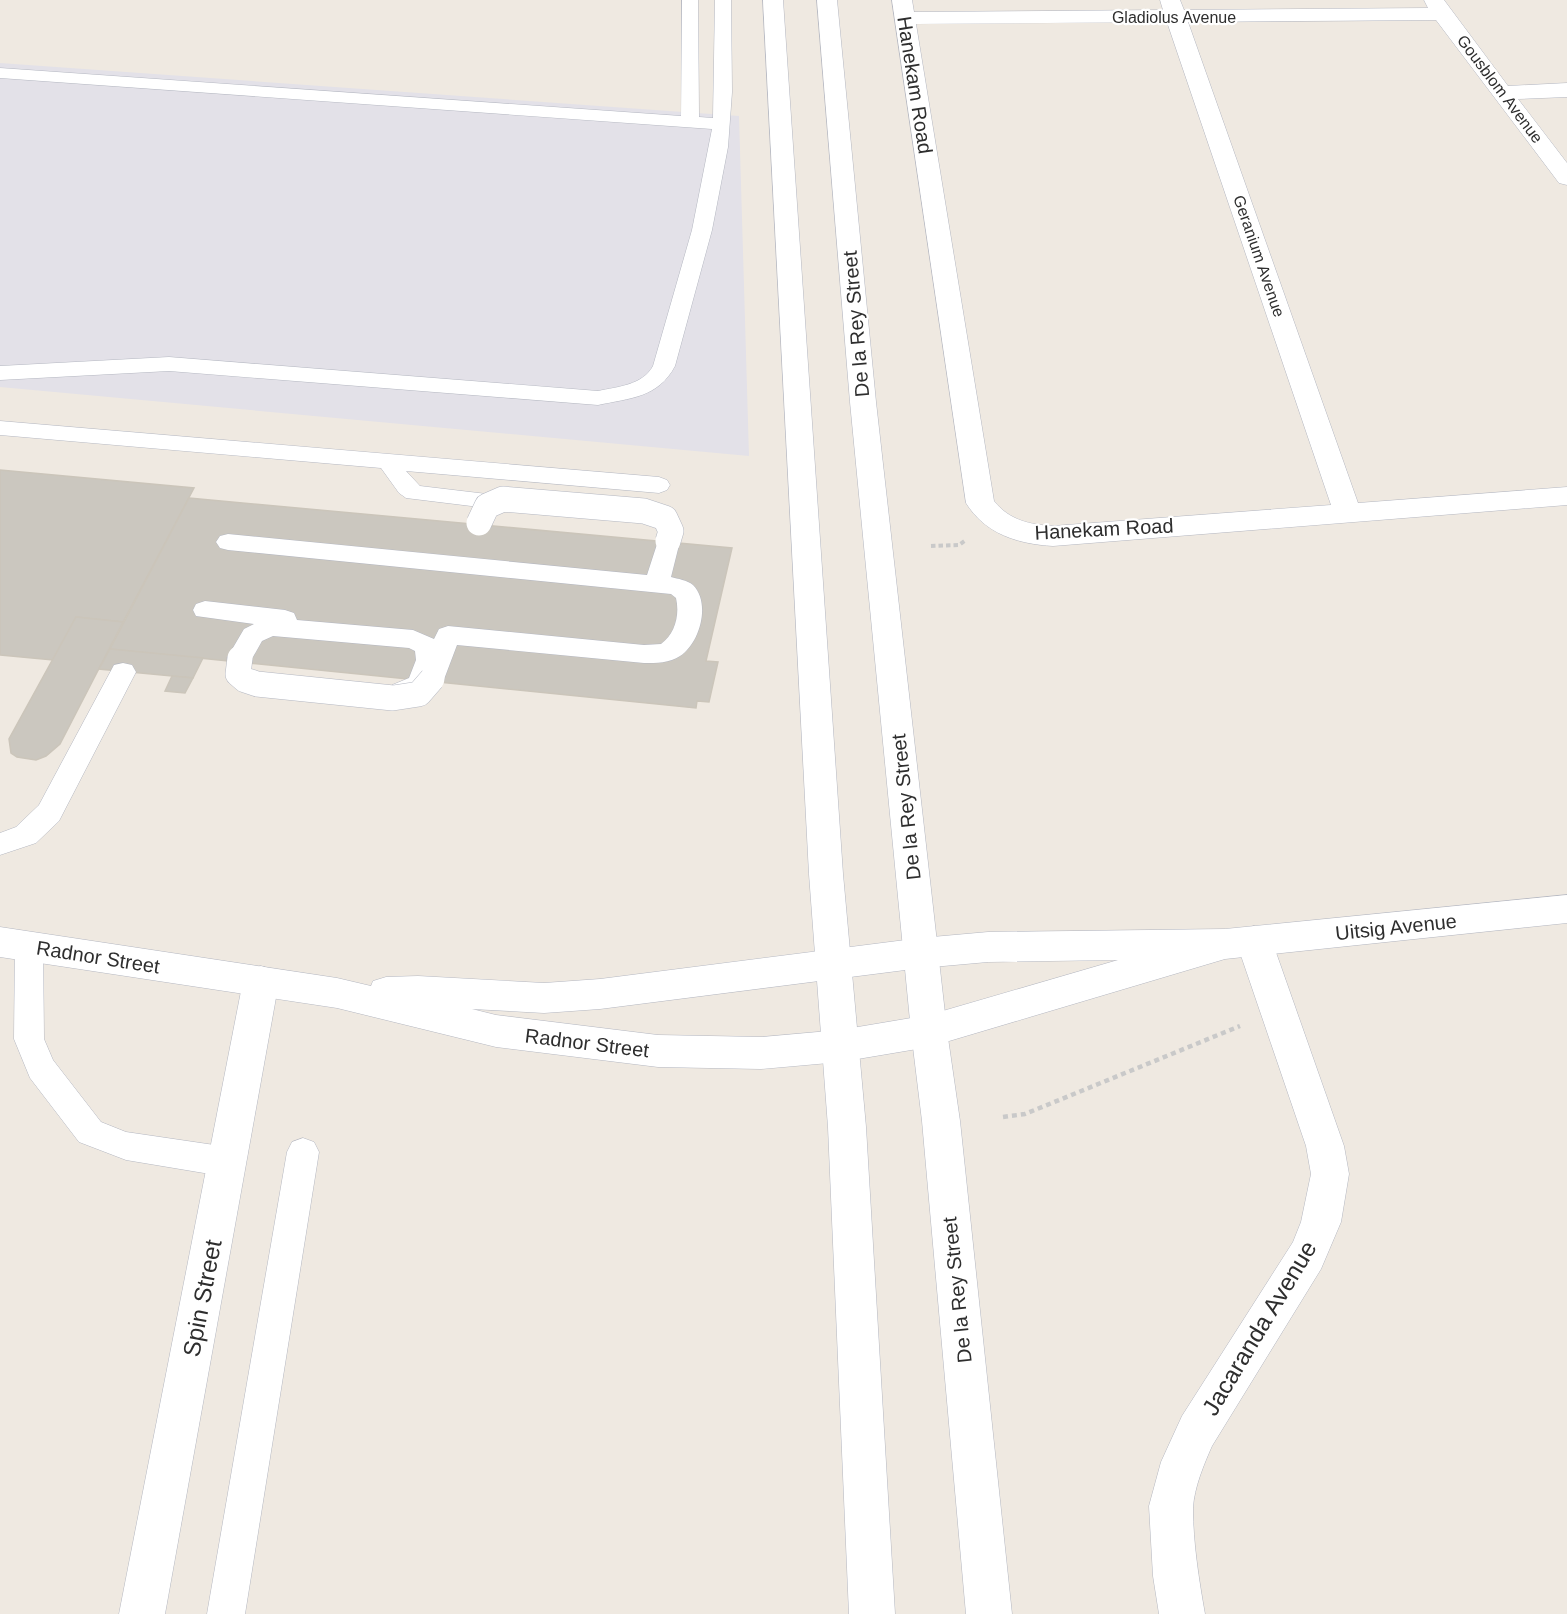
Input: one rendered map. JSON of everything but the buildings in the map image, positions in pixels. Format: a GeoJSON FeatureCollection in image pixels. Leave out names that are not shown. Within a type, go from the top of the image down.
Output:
{"type":"FeatureCollection","features":[{"type":"Feature","properties":{"kind":"street"},"geometry":{"type":"LineString","coordinates":[[773,0],[833,963],[847,1126],[872,1614]]}},
{"type":"Feature","properties":{"kind":"street","name":"De la Rey Street"},"geometry":{"type":"LineString","coordinates":[[827,0],[863,402],[929,1031],[941,1121],[989,1614]]}},
{"type":"Feature","properties":{"kind":"street","name":"Gladiolus Avenue"},"geometry":{"type":"LineString","coordinates":[[903,9],[1438,7]]}},
{"type":"Feature","properties":{"kind":"street","name":"Gousblom Avenue"},"geometry":{"type":"LineString","coordinates":[[1438,7],[1567,178]]}},
{"type":"Feature","properties":{"kind":"street","name":"Geranium Avenue"},"geometry":{"type":"LineString","coordinates":[[1173,8],[1347,512]]}},
{"type":"Feature","properties":{"kind":"street","name":"Hanekam Road"},"geometry":{"type":"LineString","coordinates":[[903,9],[980,503],[987,513],[1021,532],[1053,536],[1567,496]]}},
{"type":"Feature","properties":{"kind":"street"},"geometry":{"type":"LineString","coordinates":[[1504,93],[1567,90]]}},
{"type":"Feature","properties":{"kind":"street","name":"Uitsig Avenue"},"geometry":{"type":"LineString","coordinates":[[921,953],[988,947],[1240,943],[1567,909]]}},
{"type":"Feature","properties":{"kind":"street","name":"Uitsig Avenue"},"geometry":{"type":"LineString","coordinates":[[929,1031],[1240,943]]}},
{"type":"Feature","properties":{"kind":"street","name":"Jacaranda Avenue"},"geometry":{"type":"LineString","coordinates":[[1182,1614],[1176,1576],[1171,1506],[1183,1462],[1197,1431],[1306,1255],[1321,1222],[1329,1174],[1325,1146],[1240,943]]}},
{"type":"Feature","properties":{"kind":"street","name":"Radnor Street"},"geometry":{"type":"LineString","coordinates":[[15,944],[338,993],[496,1031],[658,1051],[761,1053],[840,1046],[929,1031]]}},
{"type":"Feature","properties":{"kind":"street","name":"Radnor Street"},"geometry":{"type":"LineString","coordinates":[[338,993],[417,991],[544,998],[600,994],[921,953]]}},
{"type":"Feature","properties":{"kind":"street","name":"Spin Street"},"geometry":{"type":"LineString","coordinates":[[142,1614],[261,981]]}},
{"type":"Feature","properties":{"kind":"lane"},"geometry":{"type":"LineString","coordinates":[[690,0],[690,122]]}},
{"type":"Feature","properties":{"kind":"lane"},"geometry":{"type":"LineString","coordinates":[[0,373],[169,364],[598,398],[638,390],[658,376],[664,366],[694,261],[719,146],[723,0]]}},
{"type":"Feature","properties":{"kind":"lane"},"geometry":{"type":"LineString","coordinates":[[0,73],[720,124]]}},
{"type":"Feature","properties":{"kind":"lane"},"geometry":{"type":"LineString","coordinates":[[0,428],[659,485]]}},
{"type":"Feature","properties":{"kind":"lane"},"geometry":{"type":"LineString","coordinates":[[389,463],[407,488],[414,493],[643,514],[652,517],[661,525],[664,541],[657,584]]}},
{"type":"Feature","properties":{"kind":"lane"},"geometry":{"type":"LineString","coordinates":[[479,523],[487,506],[503,500],[644,511],[665,518],[671,531],[664,541]]}},
{"type":"Feature","properties":{"kind":"lane"},"geometry":{"type":"LineString","coordinates":[[205,610],[660,654],[671,650],[680,642],[690,607],[690,598],[676,587],[657,584],[228,542]]}},
{"type":"Feature","properties":{"kind":"lane"},"geometry":{"type":"LineString","coordinates":[[428,678],[430,653],[427,646],[413,639],[270,627],[253,635],[235,658],[238,674],[245,680],[268,685],[405,697],[418,693],[428,678],[448,635]]}},
{"type":"Feature","properties":{"kind":"lane"},"geometry":{"type":"LineString","coordinates":[[0,844],[26,835],[49,813],[123,672]]}},
{"type":"Feature","properties":{"kind":"lane"},"geometry":{"type":"LineString","coordinates":[[15,944],[29,1038],[40,1068],[90,1132],[126,1146],[228,1162]]}},
{"type":"Feature","properties":{"kind":"lane"},"geometry":{"type":"LineString","coordinates":[[226,1614],[303,1152]]}},
{"type":"Feature","properties":{"kind":"path"},"geometry":{"type":"LineString","coordinates":[[931,546],[959,544],[975,535]]}},
{"type":"Feature","properties":{"kind":"path"},"geometry":{"type":"LineString","coordinates":[[1003,1117],[1025,1114],[1247,1023]]}},
{"type":"Feature","properties":{"kind":"shaded area"},"geometry":{"type":"Polygon","coordinates":[[[0,63],[739,116],[749,456],[0,387],[0,63]]]}}]}
